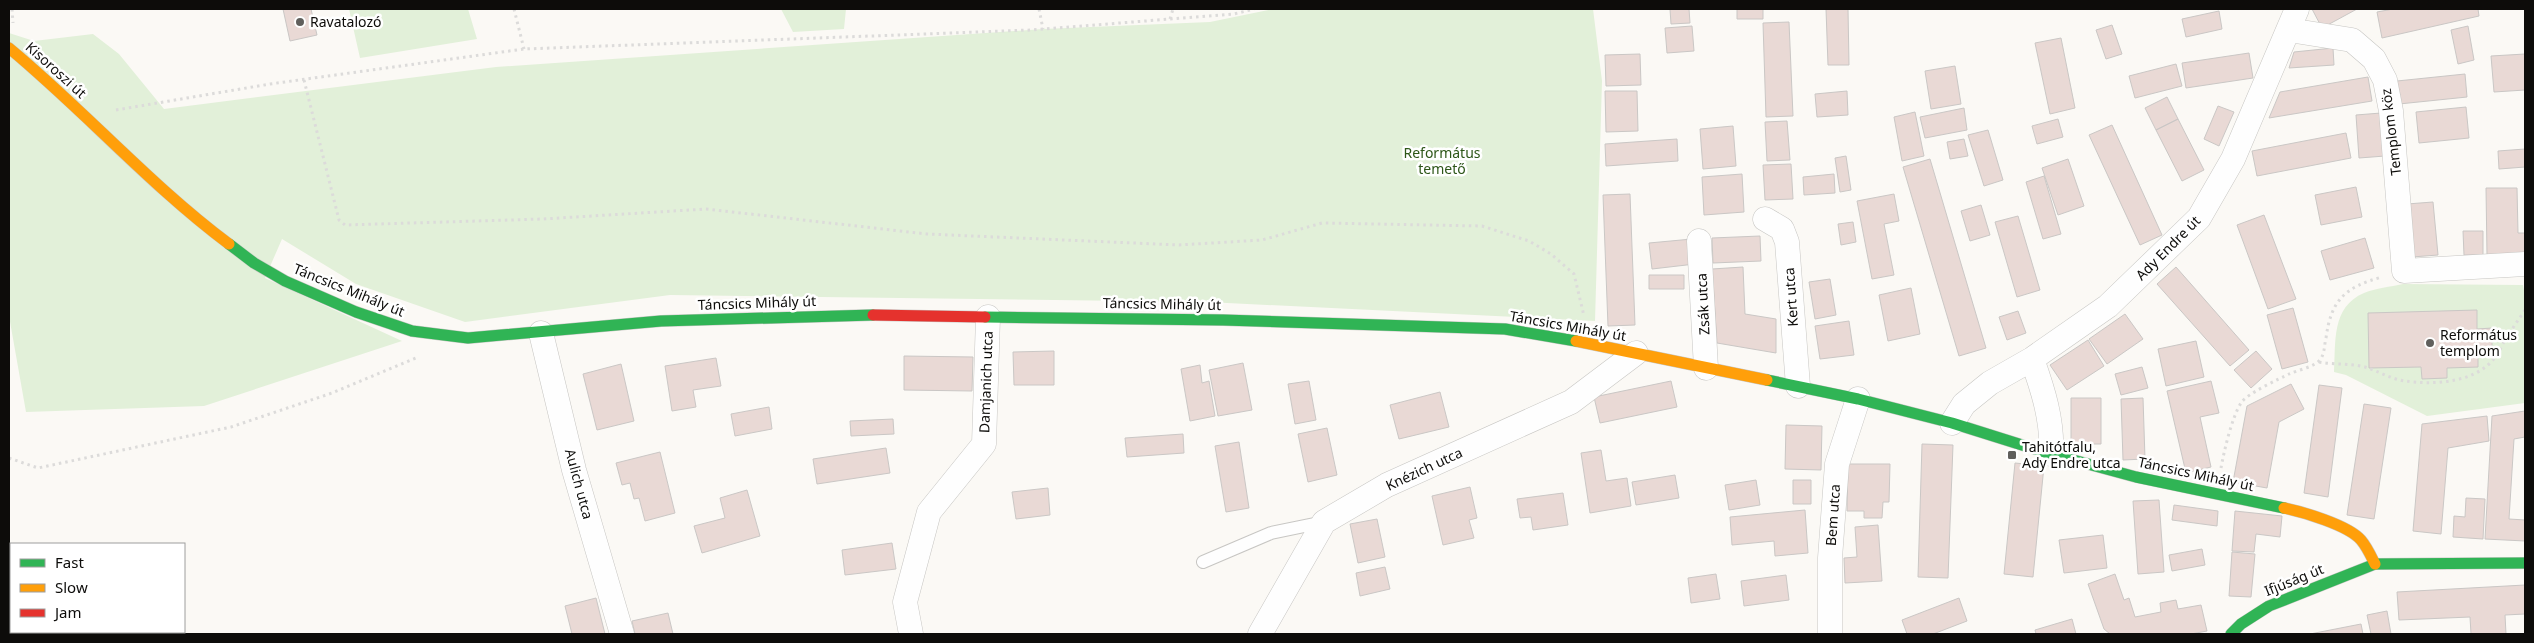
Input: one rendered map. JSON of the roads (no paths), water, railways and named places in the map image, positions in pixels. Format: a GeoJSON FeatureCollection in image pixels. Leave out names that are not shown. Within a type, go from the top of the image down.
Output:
{"type":"FeatureCollection","features":[{"type":"Feature","properties":{"kind":"main road","name":"Kisoroszi út"},"geometry":{"type":"LineString","coordinates":[[9,48],[57,88],[83,115]]}},
{"type":"Feature","properties":{"kind":"main road","name":"Táncsics Mihály út"},"geometry":{"type":"LineString","coordinates":[[83,115],[198,221],[254,263],[286,281],[356,312],[412,331],[468,338],[542,333],[661,321],[876,314],[1223,320],[1505,329],[1591,344],[1858,399],[2136,477],[2308,513],[2354,534],[2361,540],[2375,564]]}},
{"type":"Feature","properties":{"kind":"main road","name":"Ifjúság út"},"geometry":{"type":"LineString","coordinates":[[2231,634],[2241,624],[2269,606],[2375,564],[2525,563]]}},
{"type":"Feature","properties":{"kind":"street","name":"Templom köz"},"geometry":{"type":"LineString","coordinates":[[2293,19],[2352,40],[2374,59],[2385,80],[2391,111],[2404,271],[2525,264]]}},
{"type":"Feature","properties":{"kind":"street","name":"Ady Endre út"},"geometry":{"type":"LineString","coordinates":[[1952,424],[1964,404],[1990,383],[2032,359],[2108,306],[2199,218],[2233,159],[2293,19]]}},
{"type":"Feature","properties":{"kind":"street","name":"Kert utca"},"geometry":{"type":"LineString","coordinates":[[1765,219],[1782,229],[1787,242],[1798,386]]}},
{"type":"Feature","properties":{"kind":"street","name":"Zsák utca"},"geometry":{"type":"LineString","coordinates":[[1699,240],[1706,368]]}},
{"type":"Feature","properties":{"kind":"street","name":"Damjanich utca"},"geometry":{"type":"LineString","coordinates":[[911,634],[905,602],[929,512],[984,444],[988,317]]}},
{"type":"Feature","properties":{"kind":"street","name":"Aulich utca"},"geometry":{"type":"LineString","coordinates":[[542,333],[574,470],[622,634]]}},
{"type":"Feature","properties":{"kind":"street","name":"Knézich utca"},"geometry":{"type":"LineString","coordinates":[[1260,634],[1324,522],[1387,485],[1571,402],[1636,353]]}},
{"type":"Feature","properties":{"kind":"street"},"geometry":{"type":"LineString","coordinates":[[2032,359],[2045,396],[2052,437],[2051,454]]}},
{"type":"Feature","properties":{"kind":"street","name":"Bem utca"},"geometry":{"type":"LineString","coordinates":[[1830,634],[1830,558],[1837,464],[1858,399]]}},
{"type":"Feature","properties":{"kind":"lane"},"geometry":{"type":"LineString","coordinates":[[1203,562],[1271,533],[1324,522]]}},
{"type":"Feature","properties":{"kind":"place","name":"Ravatalozó"},"geometry":{"type":"Point","coordinates":[300,22]}},
{"type":"Feature","properties":{"kind":"place","name":"Református templom"},"geometry":{"type":"Point","coordinates":[2430,343]}},
{"type":"Feature","properties":{"kind":"place","name":"Tahitótfalu, Ady Endre utca"},"geometry":{"type":"Point","coordinates":[2012,455]}},
{"type":"Feature","properties":{"kind":"park label","name":"Református temető"},"geometry":{"type":"Point","coordinates":[1442,162]}}]}
